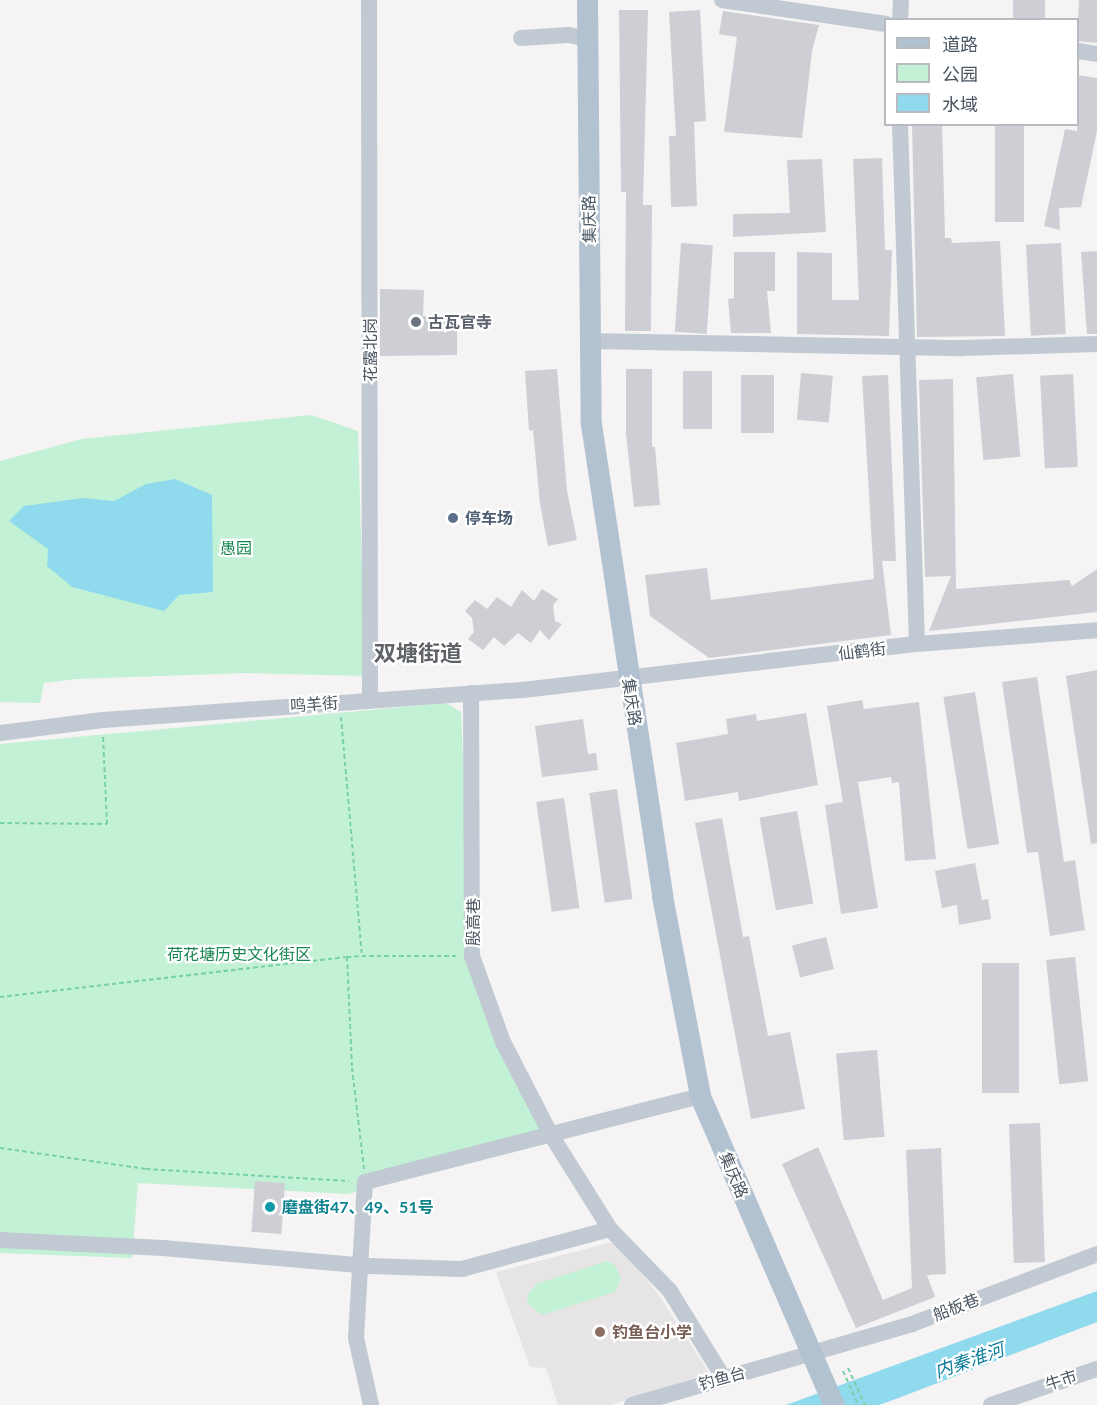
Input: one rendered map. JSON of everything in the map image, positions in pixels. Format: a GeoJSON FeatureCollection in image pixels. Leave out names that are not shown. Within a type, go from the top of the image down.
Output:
{"type":"FeatureCollection","features":[{"type":"Feature","properties":{"kind":"main road","name":"集庆路"},"geometry":{"type":"LineString","coordinates":[[587,0],[591,424],[662,896],[700,1096],[834,1405]]}},
{"type":"Feature","properties":{"kind":"street","name":"花露北岗"},"geometry":{"type":"LineString","coordinates":[[369,0],[370,700]]}},
{"type":"Feature","properties":{"kind":"street"},"geometry":{"type":"LineString","coordinates":[[722,0],[884,24]]}},
{"type":"Feature","properties":{"kind":"street"},"geometry":{"type":"LineString","coordinates":[[900,18],[901,0]]}},
{"type":"Feature","properties":{"kind":"street"},"geometry":{"type":"LineString","coordinates":[[521,38],[569,35],[586,39]]}},
{"type":"Feature","properties":{"kind":"street"},"geometry":{"type":"LineString","coordinates":[[1079,51],[1097,54]]}},
{"type":"Feature","properties":{"kind":"street"},"geometry":{"type":"LineString","coordinates":[[900,126],[917,645]]}},
{"type":"Feature","properties":{"kind":"street"},"geometry":{"type":"LineString","coordinates":[[591,341],[907,346],[1097,344]]}},
{"type":"Feature","properties":{"kind":"street","name":"仙鹤街"},"geometry":{"type":"LineString","coordinates":[[628,679],[917,645],[1097,630]]}},
{"type":"Feature","properties":{"kind":"street","name":"鸣羊街"},"geometry":{"type":"LineString","coordinates":[[0,733],[103,720],[628,679]]}},
{"type":"Feature","properties":{"kind":"street","name":"殷高巷"},"geometry":{"type":"LineString","coordinates":[[471,693],[472,956],[503,1042],[551,1135],[610,1229],[670,1291],[723,1377]]}},
{"type":"Feature","properties":{"kind":"street"},"geometry":{"type":"LineString","coordinates":[[371,1405],[356,1338],[365,1182],[700,1096]]}},
{"type":"Feature","properties":{"kind":"street"},"geometry":{"type":"LineString","coordinates":[[0,1240],[163,1248],[360,1266],[462,1269],[610,1229]]}},
{"type":"Feature","properties":{"kind":"street","name":"船板巷"},"geometry":{"type":"LineString","coordinates":[[812,1354],[912,1324],[1097,1254]]}},
{"type":"Feature","properties":{"kind":"street","name":"钓鱼台"},"geometry":{"type":"LineString","coordinates":[[632,1405],[723,1377],[812,1354]]}},
{"type":"Feature","properties":{"kind":"street","name":"牛市"},"geometry":{"type":"LineString","coordinates":[[991,1405],[1097,1369]]}},
{"type":"Feature","properties":{"kind":"path"},"geometry":{"type":"LineString","coordinates":[[340,702],[362,956]]}},
{"type":"Feature","properties":{"kind":"path"},"geometry":{"type":"LineString","coordinates":[[0,823],[107,824],[103,720]]}},
{"type":"Feature","properties":{"kind":"path"},"geometry":{"type":"LineString","coordinates":[[0,997],[347,957],[472,956]]}},
{"type":"Feature","properties":{"kind":"path"},"geometry":{"type":"LineString","coordinates":[[0,1148],[146,1169],[365,1182],[351,1068],[347,957]]}},
{"type":"Feature","properties":{"kind":"path"},"geometry":{"type":"LineString","coordinates":[[848,1368],[865,1405]]}},
{"type":"Feature","properties":{"kind":"path"},"geometry":{"type":"LineString","coordinates":[[843,1371],[858,1405]]}},
{"type":"Feature","properties":{"kind":"shaded area","name":"钓鱼台小学"},"geometry":{"type":"Polygon","coordinates":[[[617,1241],[660,1297],[709,1373],[611,1405],[558,1405],[546,1368],[530,1367],[496,1272],[617,1241]]]}},
{"type":"Feature","properties":{"kind":"green space","name":"愚园"},"geometry":{"type":"Polygon","coordinates":[[[311,415],[358,431],[365,676],[246,673],[76,679],[44,683],[40,703],[0,702],[0,461],[82,439],[311,415]]]}},
{"type":"Feature","properties":{"kind":"green space","name":"荷花塘历史文化街区"},"geometry":{"type":"Polygon","coordinates":[[[446,703],[461,712],[472,956],[546,1144],[348,1194],[138,1183],[132,1258],[0,1253],[0,744],[446,703]]]}},
{"type":"Feature","properties":{"kind":"green space"},"geometry":{"type":"Polygon","coordinates":[[[607,1261],[615,1265],[621,1279],[615,1292],[542,1315],[528,1304],[527,1296],[536,1284],[607,1261]]]}},
{"type":"Feature","properties":{"kind":"water"},"geometry":{"type":"Polygon","coordinates":[[[175,479],[212,495],[213,592],[179,595],[164,611],[72,587],[47,566],[48,549],[9,521],[24,506],[83,498],[114,501],[146,484],[175,479]]]}},
{"type":"Feature","properties":{"kind":"water","name":"内秦淮河"},"geometry":{"type":"Polygon","coordinates":[[[1097,1291],[1097,1322],[893,1400],[879,1405],[786,1405],[1097,1291]]]}},
{"type":"Feature","properties":{"kind":"building"},"geometry":{"type":"Polygon","coordinates":[[[1013,0],[1045,0],[1045,18],[1013,18],[1013,0]]]}},
{"type":"Feature","properties":{"kind":"building"},"geometry":{"type":"Polygon","coordinates":[[[1079,0],[1097,0],[1097,43],[1079,41],[1079,0]]]}},
{"type":"Feature","properties":{"kind":"building"},"geometry":{"type":"Polygon","coordinates":[[[619,10],[648,10],[643,205],[652,205],[651,331],[625,331],[626,192],[621,192],[619,10]]]}},
{"type":"Feature","properties":{"kind":"building"},"geometry":{"type":"Polygon","coordinates":[[[700,10],[706,121],[694,122],[697,206],[671,207],[669,136],[676,136],[669,12],[700,10]]]}},
{"type":"Feature","properties":{"kind":"building"},"geometry":{"type":"Polygon","coordinates":[[[723,11],[819,25],[812,51],[802,138],[724,132],[737,37],[719,34],[723,11]]]}},
{"type":"Feature","properties":{"kind":"building"},"geometry":{"type":"Polygon","coordinates":[[[1079,75],[1097,78],[1097,131],[1081,207],[1059,208],[1060,230],[1044,226],[1065,129],[1077,131],[1077,126],[1079,126],[1079,75]]]}},
{"type":"Feature","properties":{"kind":"building"},"geometry":{"type":"Polygon","coordinates":[[[912,126],[942,126],[945,238],[951,238],[952,243],[1000,241],[1005,336],[917,337],[912,126]]]}},
{"type":"Feature","properties":{"kind":"building"},"geometry":{"type":"Polygon","coordinates":[[[995,126],[1024,126],[1024,222],[995,222],[995,126]]]}},
{"type":"Feature","properties":{"kind":"building"},"geometry":{"type":"Polygon","coordinates":[[[882,158],[885,250],[892,250],[889,336],[797,334],[797,252],[832,253],[832,300],[859,300],[853,159],[882,158]]]}},
{"type":"Feature","properties":{"kind":"building"},"geometry":{"type":"Polygon","coordinates":[[[822,159],[826,232],[733,237],[733,214],[790,213],[787,160],[822,159]]]}},
{"type":"Feature","properties":{"kind":"building"},"geometry":{"type":"Polygon","coordinates":[[[681,243],[713,245],[707,334],[675,332],[681,243]]]}},
{"type":"Feature","properties":{"kind":"building"},"geometry":{"type":"Polygon","coordinates":[[[1061,243],[1066,334],[1031,336],[1026,245],[1061,243]]]}},
{"type":"Feature","properties":{"kind":"building"},"geometry":{"type":"Polygon","coordinates":[[[1097,251],[1097,334],[1087,334],[1081,252],[1097,251]]]}},
{"type":"Feature","properties":{"kind":"building"},"geometry":{"type":"Polygon","coordinates":[[[734,252],[775,252],[775,291],[767,291],[771,333],[731,333],[728,299],[734,298],[734,252]]]}},
{"type":"Feature","properties":{"kind":"building","name":"古瓦官寺"},"geometry":{"type":"Polygon","coordinates":[[[380,289],[424,290],[423,316],[457,317],[457,355],[380,356],[380,289]]]}},
{"type":"Feature","properties":{"kind":"building"},"geometry":{"type":"Polygon","coordinates":[[[557,369],[567,491],[577,540],[548,546],[540,504],[533,430],[529,431],[525,371],[557,369]]]}},
{"type":"Feature","properties":{"kind":"building"},"geometry":{"type":"Polygon","coordinates":[[[626,369],[652,369],[652,447],[655,447],[660,505],[634,507],[626,434],[626,369]]]}},
{"type":"Feature","properties":{"kind":"building"},"geometry":{"type":"Polygon","coordinates":[[[683,371],[712,371],[712,429],[683,429],[683,371]]]}},
{"type":"Feature","properties":{"kind":"building"},"geometry":{"type":"Polygon","coordinates":[[[801,373],[833,376],[829,423],[797,420],[801,373]]]}},
{"type":"Feature","properties":{"kind":"building"},"geometry":{"type":"Polygon","coordinates":[[[1013,374],[1020,457],[983,460],[976,377],[1013,374]]]}},
{"type":"Feature","properties":{"kind":"building"},"geometry":{"type":"Polygon","coordinates":[[[1073,374],[1078,467],[1045,469],[1040,376],[1073,374]]]}},
{"type":"Feature","properties":{"kind":"building"},"geometry":{"type":"Polygon","coordinates":[[[741,375],[774,375],[774,433],[741,433],[741,375]]]}},
{"type":"Feature","properties":{"kind":"building"},"geometry":{"type":"Polygon","coordinates":[[[888,375],[896,561],[882,561],[891,635],[709,658],[650,616],[645,575],[707,568],[711,600],[874,579],[862,376],[888,375]]]}},
{"type":"Feature","properties":{"kind":"building"},"geometry":{"type":"Polygon","coordinates":[[[953,379],[956,589],[1069,580],[1072,586],[1097,569],[1097,612],[929,631],[951,576],[925,577],[919,380],[953,379]]]}},
{"type":"Feature","properties":{"kind":"building"},"geometry":{"type":"Polygon","coordinates":[[[542,589],[558,599],[553,605],[555,621],[562,624],[549,640],[540,630],[531,643],[518,633],[504,646],[494,637],[483,650],[468,639],[474,632],[472,618],[465,611],[475,600],[487,609],[497,597],[511,607],[522,590],[534,601],[542,589]]]}},
{"type":"Feature","properties":{"kind":"building"},"geometry":{"type":"Polygon","coordinates":[[[1097,670],[1097,843],[1091,844],[1066,676],[1097,670]]]}},
{"type":"Feature","properties":{"kind":"building"},"geometry":{"type":"Polygon","coordinates":[[[1037,677],[1064,862],[1075,860],[1085,930],[1050,936],[1038,852],[1027,853],[1002,682],[1037,677]]]}},
{"type":"Feature","properties":{"kind":"building"},"geometry":{"type":"Polygon","coordinates":[[[975,692],[999,844],[967,849],[943,697],[975,692]]]}},
{"type":"Feature","properties":{"kind":"building"},"geometry":{"type":"Polygon","coordinates":[[[862,700],[864,709],[919,702],[936,859],[905,861],[899,782],[892,783],[891,777],[858,782],[878,908],[841,914],[825,805],[843,802],[827,706],[862,700]]]}},
{"type":"Feature","properties":{"kind":"building"},"geometry":{"type":"Polygon","coordinates":[[[806,713],[818,785],[739,801],[738,792],[685,801],[676,743],[728,734],[726,719],[756,714],[757,721],[806,713]]]}},
{"type":"Feature","properties":{"kind":"building"},"geometry":{"type":"Polygon","coordinates":[[[583,719],[588,754],[596,753],[598,770],[542,777],[535,726],[583,719]]]}},
{"type":"Feature","properties":{"kind":"building"},"geometry":{"type":"Polygon","coordinates":[[[617,789],[632,899],[605,903],[589,793],[617,789]]]}},
{"type":"Feature","properties":{"kind":"building"},"geometry":{"type":"Polygon","coordinates":[[[564,798],[579,908],[552,912],[536,802],[564,798]]]}},
{"type":"Feature","properties":{"kind":"building"},"geometry":{"type":"Polygon","coordinates":[[[797,811],[813,904],[776,910],[760,818],[797,811]]]}},
{"type":"Feature","properties":{"kind":"building"},"geometry":{"type":"Polygon","coordinates":[[[722,818],[743,937],[749,936],[768,1036],[790,1032],[805,1109],[751,1119],[695,823],[722,818]]]}},
{"type":"Feature","properties":{"kind":"building"},"geometry":{"type":"Polygon","coordinates":[[[975,863],[982,900],[988,899],[991,919],[959,925],[957,905],[942,908],[935,871],[975,863]]]}},
{"type":"Feature","properties":{"kind":"building"},"geometry":{"type":"Polygon","coordinates":[[[826,937],[834,969],[800,977],[792,945],[826,937]]]}},
{"type":"Feature","properties":{"kind":"building"},"geometry":{"type":"Polygon","coordinates":[[[1075,957],[1088,1081],[1059,1084],[1046,960],[1075,957]]]}},
{"type":"Feature","properties":{"kind":"building"},"geometry":{"type":"Polygon","coordinates":[[[982,963],[1019,963],[1019,1093],[982,1093],[982,963]]]}},
{"type":"Feature","properties":{"kind":"building"},"geometry":{"type":"Polygon","coordinates":[[[877,1050],[885,1137],[844,1140],[836,1054],[877,1050]]]}},
{"type":"Feature","properties":{"kind":"building"},"geometry":{"type":"Polygon","coordinates":[[[1040,1123],[1045,1262],[1014,1263],[1009,1124],[1040,1123]]]}},
{"type":"Feature","properties":{"kind":"building"},"geometry":{"type":"Polygon","coordinates":[[[818,1147],[883,1300],[912,1288],[906,1150],[941,1148],[946,1274],[927,1275],[935,1297],[856,1328],[782,1164],[818,1147]]]}},
{"type":"Feature","properties":{"kind":"building","name":"磨盘街47、49、51号"},"geometry":{"type":"Polygon","coordinates":[[[255,1181],[285,1183],[281,1234],[251,1232],[255,1181]]]}},
{"type":"Feature","properties":{"kind":"place","name":"古瓦官寺"},"geometry":{"type":"Point","coordinates":[416,322]}},
{"type":"Feature","properties":{"kind":"place","name":"停车场"},"geometry":{"type":"Point","coordinates":[453,518]}},
{"type":"Feature","properties":{"kind":"place","name":"磨盘街47、49、51号"},"geometry":{"type":"Point","coordinates":[270,1207]}},
{"type":"Feature","properties":{"kind":"place","name":"钓鱼台小学"},"geometry":{"type":"Point","coordinates":[600,1332]}},
{"type":"Feature","properties":{"kind":"district","name":"双塘街道"},"geometry":{"type":"Point","coordinates":[418,653]}}]}
